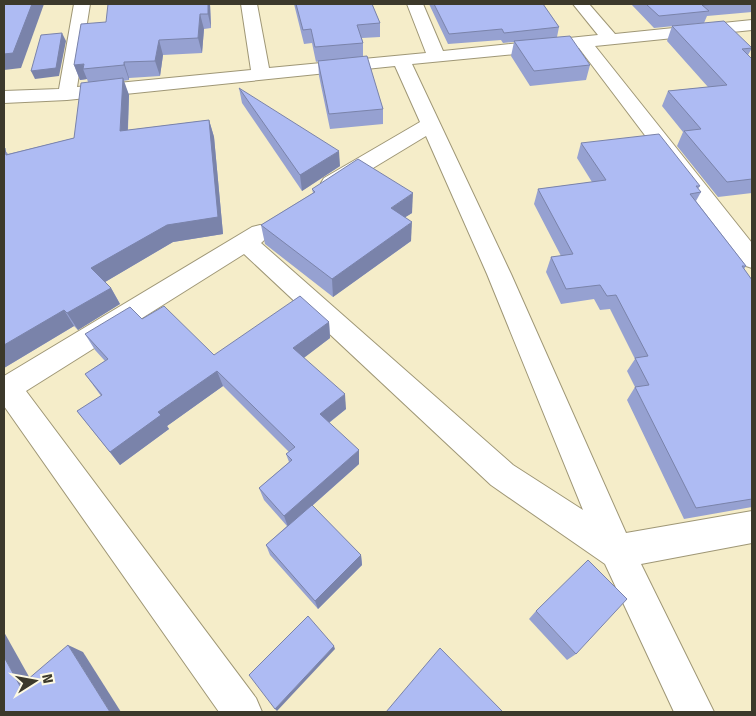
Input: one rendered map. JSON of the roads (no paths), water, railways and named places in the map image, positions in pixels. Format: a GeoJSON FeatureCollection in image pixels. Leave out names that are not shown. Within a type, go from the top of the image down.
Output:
{"type":"FeatureCollection","features":[{"type":"Feature","properties":{"kind":"street"},"geometry":{"type":"LineString","coordinates":[[68,94],[82,4]]}},
{"type":"Feature","properties":{"kind":"street"},"geometry":{"type":"LineString","coordinates":[[250,4],[261,75]]}},
{"type":"Feature","properties":{"kind":"street"},"geometry":{"type":"LineString","coordinates":[[415,4],[438,58]]}},
{"type":"Feature","properties":{"kind":"street"},"geometry":{"type":"LineString","coordinates":[[581,4],[611,40]]}},
{"type":"Feature","properties":{"kind":"street"},"geometry":{"type":"LineString","coordinates":[[4,97],[68,94],[752,25]]}},
{"type":"Feature","properties":{"kind":"street"},"geometry":{"type":"LineString","coordinates":[[730,27],[747,43]]}},
{"type":"Feature","properties":{"kind":"street"},"geometry":{"type":"LineString","coordinates":[[584,43],[752,259]]}},
{"type":"Feature","properties":{"kind":"street"},"geometry":{"type":"LineString","coordinates":[[402,61],[499,274],[617,552],[694,712]]}},
{"type":"Feature","properties":{"kind":"street"},"geometry":{"type":"LineString","coordinates":[[317,194],[430,125]]}},
{"type":"Feature","properties":{"kind":"street"},"geometry":{"type":"LineString","coordinates":[[242,712],[6,389],[246,242],[277,221]]}},
{"type":"Feature","properties":{"kind":"street"},"geometry":{"type":"LineString","coordinates":[[246,242],[502,475],[617,552],[752,527]]}}]}
